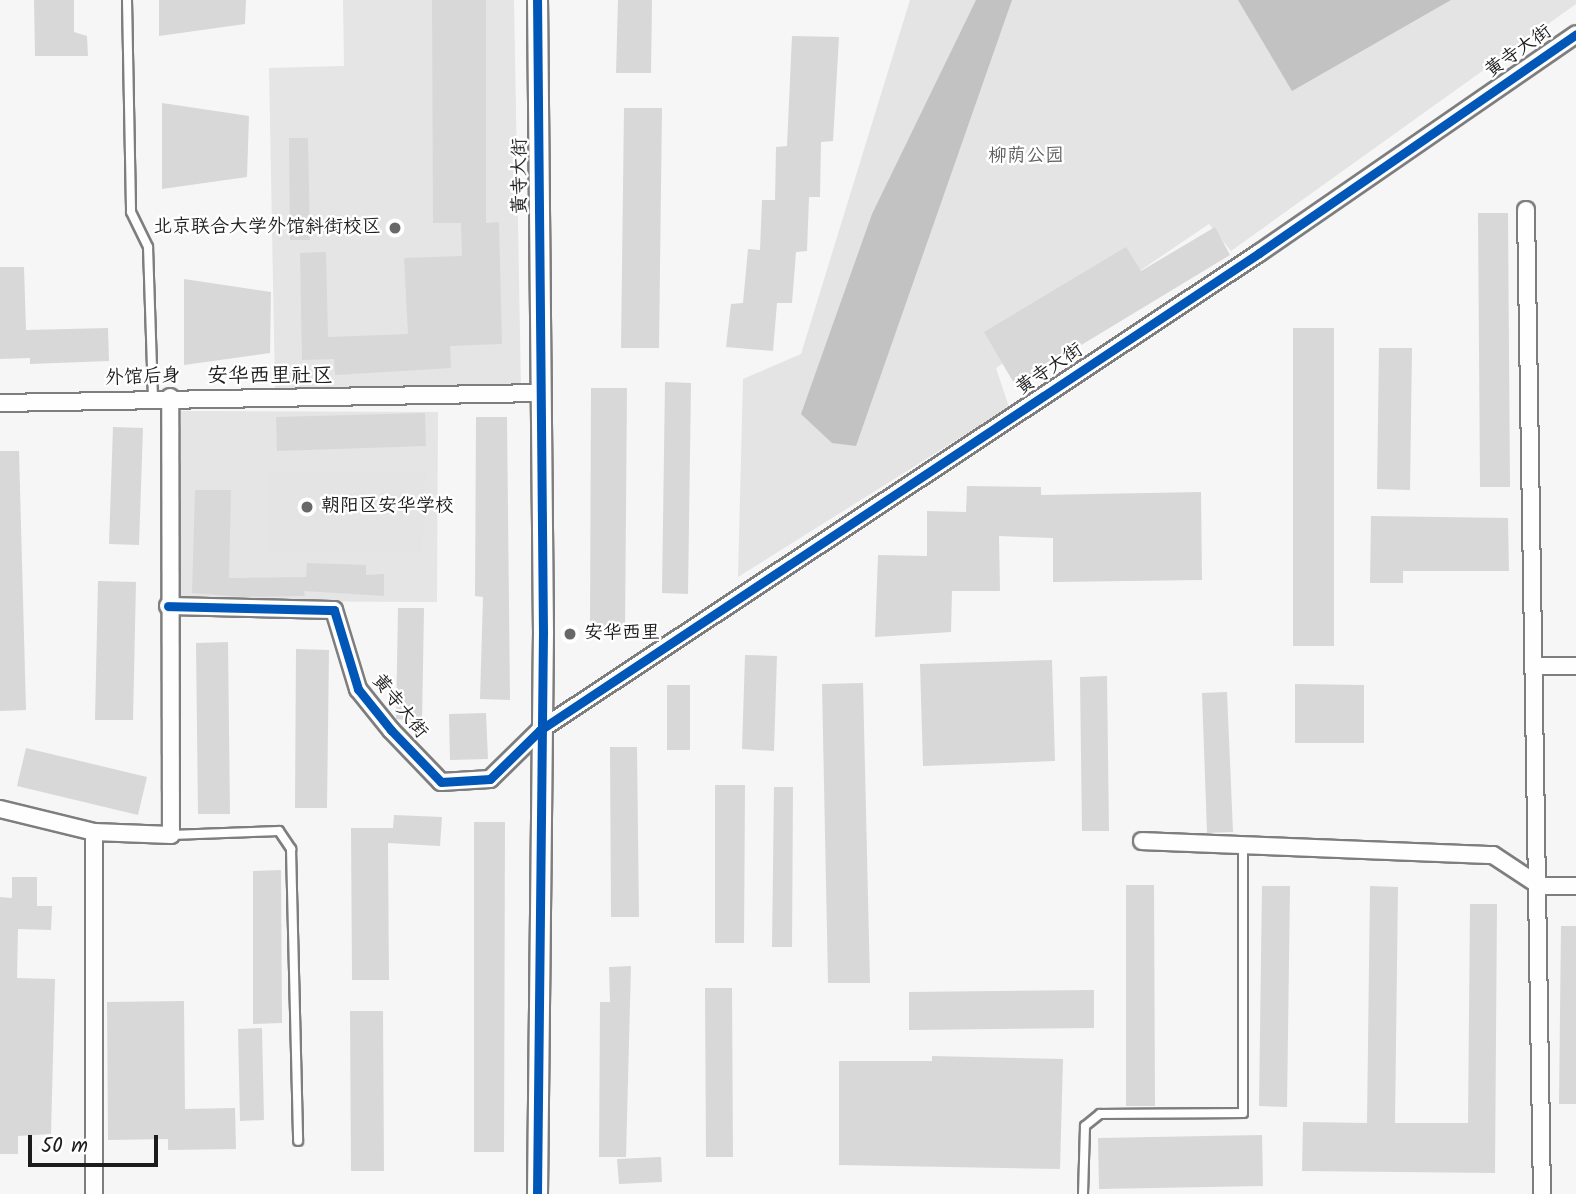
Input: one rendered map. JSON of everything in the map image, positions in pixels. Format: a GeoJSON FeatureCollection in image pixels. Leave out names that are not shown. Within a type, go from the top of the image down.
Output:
{"type":"FeatureCollection","features":[{"type":"Feature","properties":{"kind":"street","name":"黄寺大街"},"geometry":{"type":"LineString","coordinates":[[537,0],[540,393],[537,1194]]}},
{"type":"Feature","properties":{"kind":"street","name":"黄寺大街"},"geometry":{"type":"LineString","coordinates":[[168,606],[334,610],[358,689],[442,782],[490,779],[540,730],[1259,253],[1576,34]]}},
{"type":"Feature","properties":{"kind":"street"},"geometry":{"type":"LineString","coordinates":[[1526,210],[1540,886],[1542,1194]]}},
{"type":"Feature","properties":{"kind":"street","name":"外馆后身"},"geometry":{"type":"LineString","coordinates":[[0,403],[170,397],[540,393]]}},
{"type":"Feature","properties":{"kind":"street"},"geometry":{"type":"LineString","coordinates":[[0,809],[94,832],[171,835],[168,606],[170,397]]}},
{"type":"Feature","properties":{"kind":"street"},"geometry":{"type":"LineString","coordinates":[[1534,666],[1576,666]]}},
{"type":"Feature","properties":{"kind":"street"},"geometry":{"type":"LineString","coordinates":[[94,832],[94,1194]]}},
{"type":"Feature","properties":{"kind":"street"},"geometry":{"type":"LineString","coordinates":[[1142,841],[1493,855],[1540,886],[1576,886]]}},
{"type":"Feature","properties":{"kind":"lane"},"geometry":{"type":"LineString","coordinates":[[127,0],[131,212],[148,247],[153,399]]}},
{"type":"Feature","properties":{"kind":"lane"},"geometry":{"type":"LineString","coordinates":[[171,835],[279,831],[291,849],[298,1141]]}},
{"type":"Feature","properties":{"kind":"lane"},"geometry":{"type":"LineString","coordinates":[[1083,1194],[1086,1126],[1100,1114],[1243,1112],[1243,845]]}},
{"type":"Feature","properties":{"kind":"shaded area","name":"北京联合大学外馆斜街校区"},"geometry":{"type":"Polygon","coordinates":[[[343,0],[514,0],[521,390],[275,389],[269,68],[344,66],[343,0]]]}},
{"type":"Feature","properties":{"kind":"shaded area"},"geometry":{"type":"Polygon","coordinates":[[[976,0],[1012,0],[856,446],[832,443],[801,414],[872,214],[976,0]]]}},
{"type":"Feature","properties":{"kind":"shaded area"},"geometry":{"type":"Polygon","coordinates":[[[1238,0],[1451,0],[1292,91],[1238,0]]]}},
{"type":"Feature","properties":{"kind":"shaded area","name":"朝阳区安华学校"},"geometry":{"type":"Polygon","coordinates":[[[176,411],[438,412],[437,602],[175,601],[176,411]]]}},
{"type":"Feature","properties":{"kind":"green space","name":"柳荫公园"},"geometry":{"type":"Polygon","coordinates":[[[910,0],[1576,0],[1576,4],[1231,251],[1209,224],[996,368],[1009,407],[738,577],[743,379],[801,354],[910,0]]]}},
{"type":"Feature","properties":{"kind":"green space"},"geometry":{"type":"Polygon","coordinates":[[[426,471],[422,552],[267,552],[268,473],[426,471]]]}},
{"type":"Feature","properties":{"kind":"building"},"geometry":{"type":"Polygon","coordinates":[[[34,0],[74,0],[74,32],[87,36],[88,56],[35,56],[34,0]]]}},
{"type":"Feature","properties":{"kind":"building"},"geometry":{"type":"Polygon","coordinates":[[[159,0],[246,0],[245,24],[159,36],[159,0]]]}},
{"type":"Feature","properties":{"kind":"building"},"geometry":{"type":"Polygon","coordinates":[[[432,0],[486,0],[486,223],[499,222],[502,344],[450,346],[451,368],[335,375],[334,359],[302,360],[300,253],[326,252],[328,337],[408,334],[404,258],[462,256],[461,223],[433,223],[432,0]]]}},
{"type":"Feature","properties":{"kind":"building"},"geometry":{"type":"Polygon","coordinates":[[[618,0],[652,0],[651,73],[616,73],[618,0]]]}},
{"type":"Feature","properties":{"kind":"building"},"geometry":{"type":"Polygon","coordinates":[[[792,36],[839,37],[833,141],[821,142],[820,197],[809,197],[807,251],[796,252],[792,303],[777,303],[773,351],[726,347],[731,304],[743,303],[748,249],[760,250],[762,200],[775,200],[776,147],[787,146],[792,36]]]}},
{"type":"Feature","properties":{"kind":"building"},"geometry":{"type":"Polygon","coordinates":[[[162,103],[249,116],[247,177],[162,189],[162,103]]]}},
{"type":"Feature","properties":{"kind":"building"},"geometry":{"type":"Polygon","coordinates":[[[624,108],[662,108],[659,348],[621,348],[624,108]]]}},
{"type":"Feature","properties":{"kind":"building"},"geometry":{"type":"Polygon","coordinates":[[[289,138],[308,138],[310,240],[290,240],[289,138]]]}},
{"type":"Feature","properties":{"kind":"building"},"geometry":{"type":"Polygon","coordinates":[[[1478,213],[1508,213],[1510,487],[1480,487],[1478,213]]]}},
{"type":"Feature","properties":{"kind":"building"},"geometry":{"type":"Polygon","coordinates":[[[1215,227],[1230,255],[1015,385],[984,332],[1126,247],[1141,271],[1215,227]]]}},
{"type":"Feature","properties":{"kind":"building"},"geometry":{"type":"Polygon","coordinates":[[[0,267],[24,267],[26,330],[108,328],[109,361],[30,364],[30,358],[0,359],[0,267]]]}},
{"type":"Feature","properties":{"kind":"building"},"geometry":{"type":"Polygon","coordinates":[[[184,279],[271,292],[270,353],[184,365],[184,279]]]}},
{"type":"Feature","properties":{"kind":"building"},"geometry":{"type":"Polygon","coordinates":[[[1293,328],[1334,328],[1334,646],[1293,646],[1293,328]]]}},
{"type":"Feature","properties":{"kind":"building"},"geometry":{"type":"Polygon","coordinates":[[[1379,348],[1412,348],[1410,490],[1377,489],[1379,348]]]}},
{"type":"Feature","properties":{"kind":"building"},"geometry":{"type":"Polygon","coordinates":[[[665,382],[691,383],[688,594],[662,593],[665,382]]]}},
{"type":"Feature","properties":{"kind":"building"},"geometry":{"type":"Polygon","coordinates":[[[591,388],[627,388],[625,630],[590,630],[591,388]]]}},
{"type":"Feature","properties":{"kind":"building"},"geometry":{"type":"Polygon","coordinates":[[[425,413],[426,446],[277,451],[276,417],[425,413]]]}},
{"type":"Feature","properties":{"kind":"building"},"geometry":{"type":"Polygon","coordinates":[[[476,417],[507,417],[510,700],[480,699],[483,597],[475,596],[476,417]]]}},
{"type":"Feature","properties":{"kind":"building"},"geometry":{"type":"Polygon","coordinates":[[[113,427],[143,428],[139,545],[109,544],[113,427]]]}},
{"type":"Feature","properties":{"kind":"building"},"geometry":{"type":"Polygon","coordinates":[[[0,451],[19,451],[26,710],[0,711],[0,451]]]}},
{"type":"Feature","properties":{"kind":"building"},"geometry":{"type":"Polygon","coordinates":[[[967,486],[1041,487],[1041,495],[1201,492],[1202,580],[1053,582],[1053,538],[999,536],[1000,591],[952,591],[951,632],[875,637],[878,555],[927,556],[927,511],[966,512],[967,486]]]}},
{"type":"Feature","properties":{"kind":"building"},"geometry":{"type":"Polygon","coordinates":[[[195,490],[231,490],[229,578],[306,577],[307,563],[366,565],[366,575],[384,574],[384,596],[304,591],[305,596],[243,597],[192,593],[195,490]]]}},
{"type":"Feature","properties":{"kind":"building"},"geometry":{"type":"Polygon","coordinates":[[[1371,516],[1508,518],[1509,571],[1403,571],[1403,583],[1370,583],[1371,516]]]}},
{"type":"Feature","properties":{"kind":"building"},"geometry":{"type":"Polygon","coordinates":[[[98,581],[136,582],[133,720],[95,720],[98,581]]]}},
{"type":"Feature","properties":{"kind":"building"},"geometry":{"type":"Polygon","coordinates":[[[398,608],[424,608],[422,722],[396,719],[398,608]]]}},
{"type":"Feature","properties":{"kind":"building"},"geometry":{"type":"Polygon","coordinates":[[[228,642],[230,814],[198,814],[196,643],[228,642]]]}},
{"type":"Feature","properties":{"kind":"building"},"geometry":{"type":"Polygon","coordinates":[[[296,649],[329,650],[327,808],[295,808],[296,649]]]}},
{"type":"Feature","properties":{"kind":"building"},"geometry":{"type":"Polygon","coordinates":[[[745,655],[777,656],[774,751],[742,749],[745,655]]]}},
{"type":"Feature","properties":{"kind":"building"},"geometry":{"type":"Polygon","coordinates":[[[1052,660],[1055,761],[923,766],[920,664],[1052,660]]]}},
{"type":"Feature","properties":{"kind":"building"},"geometry":{"type":"Polygon","coordinates":[[[1107,676],[1109,831],[1082,831],[1080,677],[1107,676]]]}},
{"type":"Feature","properties":{"kind":"building"},"geometry":{"type":"Polygon","coordinates":[[[863,683],[870,983],[828,983],[822,684],[863,683]]]}},
{"type":"Feature","properties":{"kind":"building"},"geometry":{"type":"Polygon","coordinates":[[[1295,684],[1364,685],[1364,743],[1295,743],[1295,684]]]}},
{"type":"Feature","properties":{"kind":"building"},"geometry":{"type":"Polygon","coordinates":[[[667,685],[690,685],[690,750],[667,750],[667,685]]]}},
{"type":"Feature","properties":{"kind":"building"},"geometry":{"type":"Polygon","coordinates":[[[1227,692],[1233,832],[1207,833],[1202,693],[1227,692]]]}},
{"type":"Feature","properties":{"kind":"building"},"geometry":{"type":"Polygon","coordinates":[[[486,713],[488,759],[450,760],[449,714],[486,713]]]}},
{"type":"Feature","properties":{"kind":"building"},"geometry":{"type":"Polygon","coordinates":[[[610,747],[637,747],[639,917],[611,917],[610,747]]]}},
{"type":"Feature","properties":{"kind":"building"},"geometry":{"type":"Polygon","coordinates":[[[26,748],[147,777],[138,815],[17,786],[26,748]]]}},
{"type":"Feature","properties":{"kind":"building"},"geometry":{"type":"Polygon","coordinates":[[[715,785],[745,785],[744,943],[715,943],[715,785]]]}},
{"type":"Feature","properties":{"kind":"building"},"geometry":{"type":"Polygon","coordinates":[[[774,787],[793,787],[792,947],[772,947],[774,787]]]}},
{"type":"Feature","properties":{"kind":"building"},"geometry":{"type":"Polygon","coordinates":[[[394,815],[442,817],[440,846],[388,843],[389,980],[352,980],[351,828],[393,828],[394,815]]]}},
{"type":"Feature","properties":{"kind":"building"},"geometry":{"type":"Polygon","coordinates":[[[474,822],[505,822],[504,1152],[474,1152],[474,822]]]}},
{"type":"Feature","properties":{"kind":"building"},"geometry":{"type":"Polygon","coordinates":[[[281,870],[282,1023],[253,1024],[253,871],[281,870]]]}},
{"type":"Feature","properties":{"kind":"building"},"geometry":{"type":"Polygon","coordinates":[[[12,877],[37,877],[37,906],[52,906],[51,930],[18,929],[17,978],[55,979],[51,1134],[18,1136],[18,1154],[0,1154],[0,897],[12,898],[12,877]]]}},
{"type":"Feature","properties":{"kind":"building"},"geometry":{"type":"Polygon","coordinates":[[[1126,885],[1154,885],[1155,1106],[1126,1106],[1126,885]]]}},
{"type":"Feature","properties":{"kind":"building"},"geometry":{"type":"Polygon","coordinates":[[[1262,886],[1290,886],[1287,1107],[1259,1106],[1262,886]]]}},
{"type":"Feature","properties":{"kind":"building"},"geometry":{"type":"Polygon","coordinates":[[[1370,886],[1398,887],[1395,1123],[1468,1123],[1470,904],[1497,904],[1495,1173],[1302,1171],[1303,1122],[1367,1123],[1370,886]]]}},
{"type":"Feature","properties":{"kind":"building"},"geometry":{"type":"Polygon","coordinates":[[[1561,926],[1576,926],[1576,1104],[1559,1104],[1561,926]]]}},
{"type":"Feature","properties":{"kind":"building"},"geometry":{"type":"Polygon","coordinates":[[[631,966],[626,1157],[599,1157],[600,1002],[610,1002],[609,967],[631,966]]]}},
{"type":"Feature","properties":{"kind":"building"},"geometry":{"type":"Polygon","coordinates":[[[705,988],[732,988],[733,1157],[706,1157],[705,988]]]}},
{"type":"Feature","properties":{"kind":"building"},"geometry":{"type":"Polygon","coordinates":[[[1094,990],[1094,1028],[909,1030],[909,992],[1094,990]]]}},
{"type":"Feature","properties":{"kind":"building"},"geometry":{"type":"Polygon","coordinates":[[[184,1001],[185,1109],[235,1108],[236,1149],[168,1150],[168,1139],[108,1140],[107,1002],[184,1001]]]}},
{"type":"Feature","properties":{"kind":"building"},"geometry":{"type":"Polygon","coordinates":[[[350,1011],[383,1011],[384,1171],[351,1171],[350,1011]]]}},
{"type":"Feature","properties":{"kind":"building"},"geometry":{"type":"Polygon","coordinates":[[[262,1028],[264,1120],[240,1121],[238,1029],[262,1028]]]}},
{"type":"Feature","properties":{"kind":"building"},"geometry":{"type":"Polygon","coordinates":[[[932,1056],[1063,1059],[1060,1169],[839,1165],[839,1061],[932,1061],[932,1056]]]}},
{"type":"Feature","properties":{"kind":"building"},"geometry":{"type":"Polygon","coordinates":[[[1262,1135],[1263,1186],[1099,1189],[1098,1138],[1262,1135]]]}},
{"type":"Feature","properties":{"kind":"building"},"geometry":{"type":"Polygon","coordinates":[[[661,1157],[662,1182],[619,1184],[617,1159],[661,1157]]]}},
{"type":"Feature","properties":{"kind":"cycle path"},"geometry":{"type":"LineString","coordinates":[[537,0],[543,633],[537,1194]]}},
{"type":"Feature","properties":{"kind":"cycle path"},"geometry":{"type":"LineString","coordinates":[[168,606],[334,610],[358,689],[391,730],[441,782],[490,779],[540,730],[1259,253],[1576,34]]}},
{"type":"Feature","properties":{"kind":"place","name":"北京联合大学外馆斜街校区"},"geometry":{"type":"Point","coordinates":[395,228]}},
{"type":"Feature","properties":{"kind":"place","name":"朝阳区安华学校"},"geometry":{"type":"Point","coordinates":[307,507]}},
{"type":"Feature","properties":{"kind":"place","name":"安华西里"},"geometry":{"type":"Point","coordinates":[570,634]}},
{"type":"Feature","properties":{"kind":"district","name":"安华西里社区"},"geometry":{"type":"Point","coordinates":[270,377]}}]}
